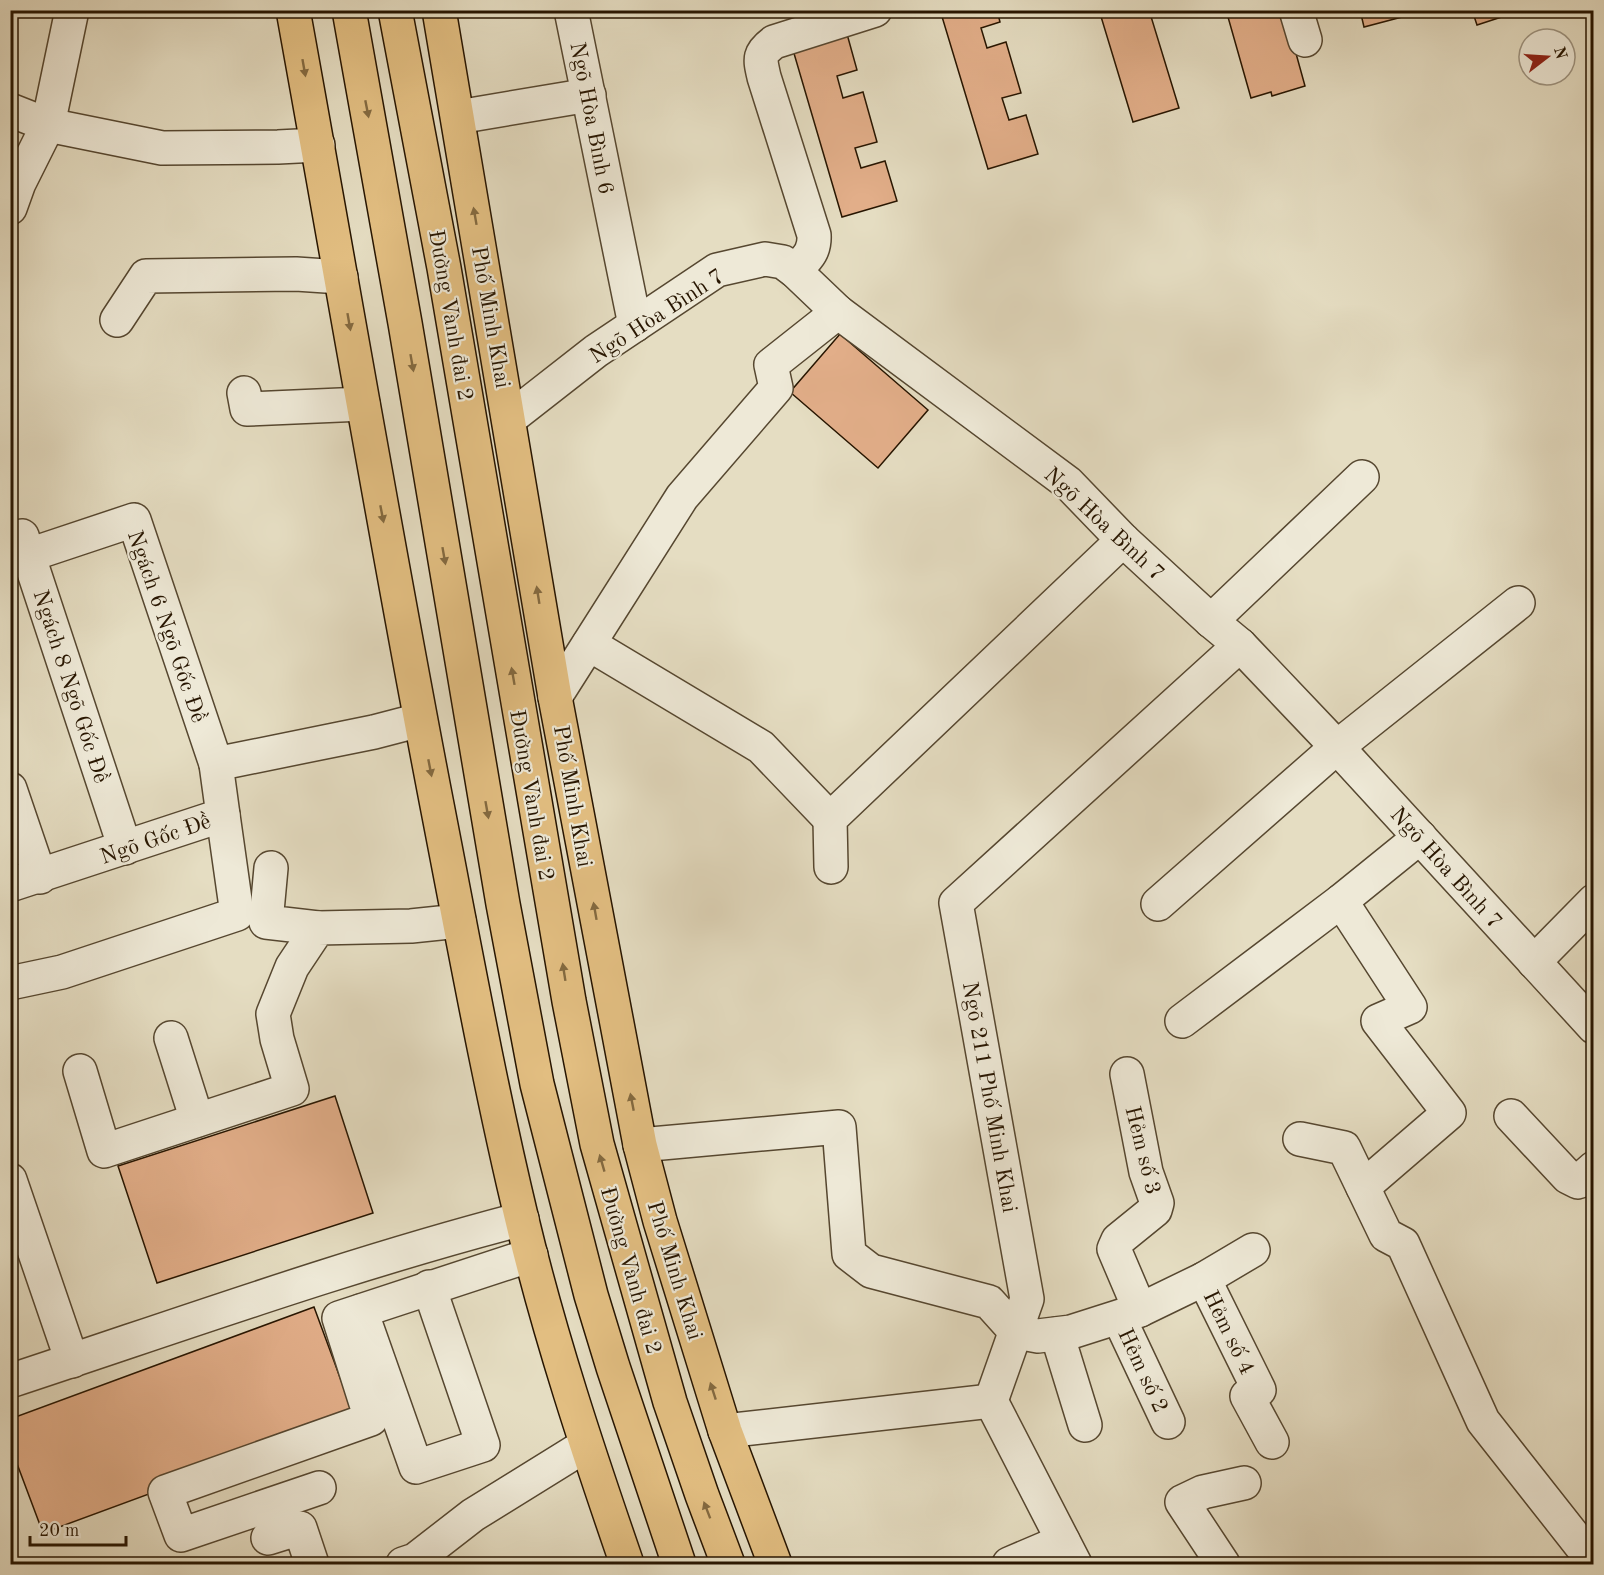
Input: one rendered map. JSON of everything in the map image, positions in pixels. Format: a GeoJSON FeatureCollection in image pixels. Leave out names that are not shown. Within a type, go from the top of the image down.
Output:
{"type":"FeatureCollection","features":[{"type":"Feature","properties":{"kind":"main road"},"geometry":{"type":"LineString","coordinates":[[293,10],[420,720],[459,921],[522,1219],[586,1445],[627,1564]]}},
{"type":"Feature","properties":{"kind":"main road","name":"Đường Vành đai 2"},"geometry":{"type":"LineString","coordinates":[[349,10],[403,311],[503,904],[537,1084],[591,1295],[678,1564]]}},
{"type":"Feature","properties":{"kind":"main road","name":"Đường Vành đai 2"},"geometry":{"type":"LineString","coordinates":[[395,10],[444,268],[569,1001],[597,1144],[670,1402],[728,1564]]}},
{"type":"Feature","properties":{"kind":"main road","name":"Phố Minh Khai"},"geometry":{"type":"LineString","coordinates":[[439,10],[555,697],[640,1145],[660,1221],[725,1431],[775,1564]]}},
{"type":"Feature","properties":{"kind":"street"},"geometry":{"type":"LineString","coordinates":[[10,208],[19,183],[48,125],[72,10]]}},
{"type":"Feature","properties":{"kind":"street","name":"Ngõ Hòa Bình 6"},"geometry":{"type":"LineString","coordinates":[[571,10],[635,325]]}},
{"type":"Feature","properties":{"kind":"street"},"geometry":{"type":"LineString","coordinates":[[795,271],[809,256],[814,245],[814,235],[760,59],[764,49],[774,42],[875,10]]}},
{"type":"Feature","properties":{"kind":"street"},"geometry":{"type":"LineString","coordinates":[[458,117],[589,95]]}},
{"type":"Feature","properties":{"kind":"street"},"geometry":{"type":"LineString","coordinates":[[10,110],[48,125],[162,148],[318,145]]}},
{"type":"Feature","properties":{"kind":"street","name":"Ngõ Hòa Bình 7"},"geometry":{"type":"LineString","coordinates":[[509,419],[596,351],[717,270],[765,259],[783,262],[838,312],[1068,483],[1123,540],[1240,645],[1337,747],[1593,1027]]}},
{"type":"Feature","properties":{"kind":"street"},"geometry":{"type":"LineString","coordinates":[[117,320],[146,276],[296,274],[341,277]]}},
{"type":"Feature","properties":{"kind":"street"},"geometry":{"type":"LineString","coordinates":[[555,697],[682,497],[776,388],[771,365],[838,312]]}},
{"type":"Feature","properties":{"kind":"street"},"geometry":{"type":"LineString","coordinates":[[244,393],[247,409],[363,404]]}},
{"type":"Feature","properties":{"kind":"street"},"geometry":{"type":"LineString","coordinates":[[1211,621],[1362,477]]}},
{"type":"Feature","properties":{"kind":"street","name":"Ngách 6 Ngõ Gốc Đề"},"geometry":{"type":"LineString","coordinates":[[20,547],[134,520],[216,764]]}},
{"type":"Feature","properties":{"kind":"street"},"geometry":{"type":"LineString","coordinates":[[830,819],[1123,540]]}},
{"type":"Feature","properties":{"kind":"street","name":"Ngách 8 Ngõ Gốc Đề"},"geometry":{"type":"LineString","coordinates":[[20,547],[125,848]]}},
{"type":"Feature","properties":{"kind":"street"},"geometry":{"type":"LineString","coordinates":[[1158,904],[1337,747],[1518,603]]}},
{"type":"Feature","properties":{"kind":"street"},"geometry":{"type":"LineString","coordinates":[[589,644],[761,747],[830,819],[831,867]]}},
{"type":"Feature","properties":{"kind":"street","name":"Ngõ 211 Phố Minh Khai"},"geometry":{"type":"LineString","coordinates":[[991,1401],[1027,1299],[956,903],[1240,645]]}},
{"type":"Feature","properties":{"kind":"street"},"geometry":{"type":"LineString","coordinates":[[216,764],[374,732],[420,720]]}},
{"type":"Feature","properties":{"kind":"street","name":"Ngõ Gốc Đề"},"geometry":{"type":"LineString","coordinates":[[25,881],[223,815],[216,764]]}},
{"type":"Feature","properties":{"kind":"street"},"geometry":{"type":"LineString","coordinates":[[10,789],[25,881]]}},
{"type":"Feature","properties":{"kind":"street"},"geometry":{"type":"LineString","coordinates":[[10,983],[62,972],[237,914],[223,815]]}},
{"type":"Feature","properties":{"kind":"street"},"geometry":{"type":"LineString","coordinates":[[1182,1021],[1341,901],[1420,837]]}},
{"type":"Feature","properties":{"kind":"street"},"geometry":{"type":"LineString","coordinates":[[271,868],[266,922],[318,928],[411,926],[459,921]]}},
{"type":"Feature","properties":{"kind":"street"},"geometry":{"type":"LineString","coordinates":[[1341,901],[1410,1008],[1378,1021],[1449,1113],[1363,1187]]}},
{"type":"Feature","properties":{"kind":"street"},"geometry":{"type":"LineString","coordinates":[[1534,962],[1593,902]]}},
{"type":"Feature","properties":{"kind":"street"},"geometry":{"type":"LineString","coordinates":[[80,1071],[104,1151],[292,1089],[277,1039],[273,1014],[292,967],[318,928]]}},
{"type":"Feature","properties":{"kind":"street"},"geometry":{"type":"LineString","coordinates":[[171,1038],[197,1120]]}},
{"type":"Feature","properties":{"kind":"street","name":"Hẻm số 3"},"geometry":{"type":"LineString","coordinates":[[1127,1074],[1146,1172],[1158,1203],[1155,1210],[1118,1240],[1114,1249],[1130,1314]]}},
{"type":"Feature","properties":{"kind":"street"},"geometry":{"type":"LineString","coordinates":[[1511,1116],[1568,1177],[1578,1182],[1593,1168]]}},
{"type":"Feature","properties":{"kind":"street"},"geometry":{"type":"LineString","coordinates":[[640,1145],[839,1127],[849,1254],[871,1271],[989,1302],[1016,1332],[1038,1336],[1071,1332],[1130,1314],[1204,1279],[1253,1250]]}},
{"type":"Feature","properties":{"kind":"street"},"geometry":{"type":"LineString","coordinates":[[1300,1139],[1344,1148],[1386,1235],[1403,1244],[1483,1421],[1593,1562]]}},
{"type":"Feature","properties":{"kind":"street"},"geometry":{"type":"LineString","coordinates":[[10,1180],[72,1361]]}},
{"type":"Feature","properties":{"kind":"street"},"geometry":{"type":"LineString","coordinates":[[10,1381],[452,1237],[522,1219]]}},
{"type":"Feature","properties":{"kind":"street"},"geometry":{"type":"LineString","coordinates":[[320,1488],[181,1534],[165,1492],[371,1419],[339,1318],[531,1255]]}},
{"type":"Feature","properties":{"kind":"street","name":"Hẻm số 4"},"geometry":{"type":"LineString","coordinates":[[1204,1279],[1259,1390],[1247,1396],[1272,1442]]}},
{"type":"Feature","properties":{"kind":"street"},"geometry":{"type":"LineString","coordinates":[[360,1311],[416,1467],[483,1445],[429,1287]]}},
{"type":"Feature","properties":{"kind":"street","name":"Hẻm số 2"},"geometry":{"type":"LineString","coordinates":[[1130,1314],[1168,1422]]}},
{"type":"Feature","properties":{"kind":"street"},"geometry":{"type":"LineString","coordinates":[[1056,1334],[1086,1425]]}},
{"type":"Feature","properties":{"kind":"street"},"geometry":{"type":"LineString","coordinates":[[725,1431],[991,1401],[1069,1553],[1008,1564]]}},
{"type":"Feature","properties":{"kind":"street"},"geometry":{"type":"LineString","coordinates":[[403,1564],[415,1560],[473,1515],[586,1445]]}},
{"type":"Feature","properties":{"kind":"street"},"geometry":{"type":"LineString","coordinates":[[1223,1564],[1182,1502],[1203,1492],[1244,1483]]}},
{"type":"Feature","properties":{"kind":"street"},"geometry":{"type":"LineString","coordinates":[[268,1538],[300,1528],[312,1564]]}},
{"type":"Feature","properties":{"kind":"building"},"geometry":{"type":"Polygon","coordinates":[[[940,10],[997,10],[1000,22],[981,28],[987,48],[1006,42],[1021,93],[1002,98],[1009,120],[1026,115],[1038,154],[988,169],[940,10]]]}},
{"type":"Feature","properties":{"kind":"building"},"geometry":{"type":"Polygon","coordinates":[[[1099,10],[1149,10],[1179,108],[1133,122],[1099,10]]]}},
{"type":"Feature","properties":{"kind":"building"},"geometry":{"type":"Polygon","coordinates":[[[1226,10],[1284,10],[1305,86],[1272,96],[1271,92],[1251,98],[1226,10]]]}},
{"type":"Feature","properties":{"kind":"building"},"geometry":{"type":"Polygon","coordinates":[[[1360,10],[1420,10],[1421,12],[1364,27],[1360,10]]]}},
{"type":"Feature","properties":{"kind":"building"},"geometry":{"type":"Polygon","coordinates":[[[1472,10],[1523,10],[1477,25],[1472,10]]]}},
{"type":"Feature","properties":{"kind":"building"},"geometry":{"type":"Polygon","coordinates":[[[847,34],[857,70],[837,76],[843,98],[863,92],[877,142],[855,148],[861,168],[885,161],[897,201],[842,217],[793,50],[847,34]]]}},
{"type":"Feature","properties":{"kind":"building"},"geometry":{"type":"Polygon","coordinates":[[[840,334],[928,410],[878,468],[790,392],[840,334]]]}},
{"type":"Feature","properties":{"kind":"building"},"geometry":{"type":"Polygon","coordinates":[[[335,1096],[373,1213],[157,1283],[118,1166],[335,1096]]]}},
{"type":"Feature","properties":{"kind":"building"},"geometry":{"type":"Polygon","coordinates":[[[314,1307],[355,1418],[43,1533],[10,1445],[10,1419],[314,1307]]]}}]}
